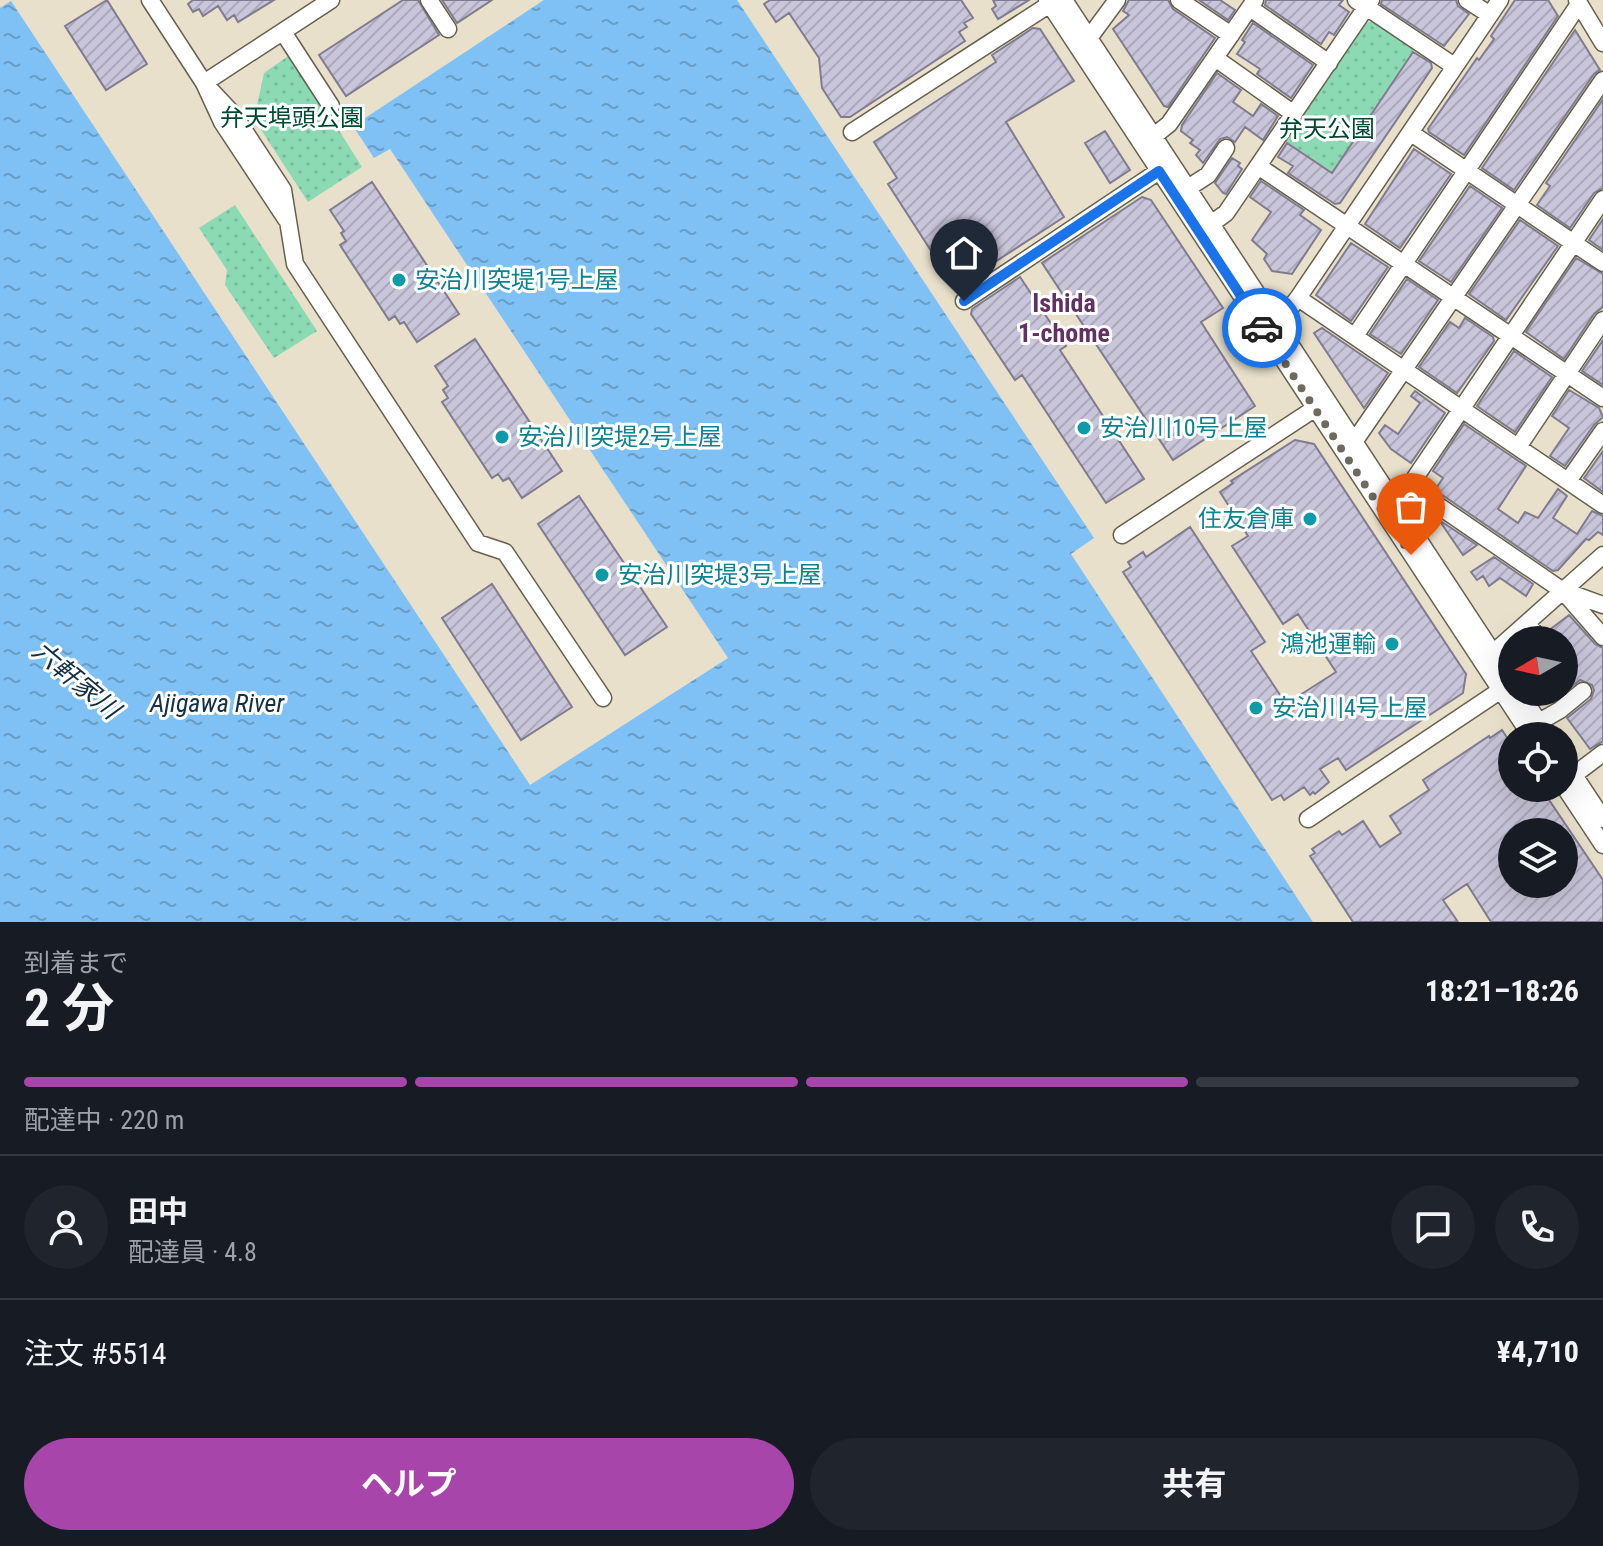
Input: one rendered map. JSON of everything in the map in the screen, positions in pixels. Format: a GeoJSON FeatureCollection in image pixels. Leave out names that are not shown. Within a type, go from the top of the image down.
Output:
{"type":"FeatureCollection","features":[{"type":"Feature","properties":{"kind":"street"},"geometry":{"type":"LineString","coordinates":[[150,0],[204,83],[222,122],[288,222],[295,264],[478,543],[505,552],[603,698]]}},
{"type":"Feature","properties":{"kind":"street"},"geometry":{"type":"LineString","coordinates":[[204,83],[283,32],[311,5],[331,0]]}},
{"type":"Feature","properties":{"kind":"street"},"geometry":{"type":"LineString","coordinates":[[429,0],[448,29]]}},
{"type":"Feature","properties":{"kind":"street"},"geometry":{"type":"LineString","coordinates":[[1089,38],[1117,0]]}},
{"type":"Feature","properties":{"kind":"street"},"geometry":{"type":"LineString","coordinates":[[1179,0],[1231,35]]}},
{"type":"Feature","properties":{"kind":"street"},"geometry":{"type":"LineString","coordinates":[[1467,0],[1490,15]]}},
{"type":"Feature","properties":{"kind":"street"},"geometry":{"type":"LineString","coordinates":[[1271,329],[1298,298],[1500,0]]}},
{"type":"Feature","properties":{"kind":"street"},"geometry":{"type":"LineString","coordinates":[[1054,1],[1089,38],[1154,136],[1211,224],[1314,409],[1498,674]]}},
{"type":"Feature","properties":{"kind":"street"},"geometry":{"type":"LineString","coordinates":[[852,132],[1054,1]]}},
{"type":"Feature","properties":{"kind":"street"},"geometry":{"type":"LineString","coordinates":[[1054,1],[1159,171],[1354,442],[1493,653],[1498,666]]}},
{"type":"Feature","properties":{"kind":"street"},"geometry":{"type":"LineString","coordinates":[[1211,224],[1226,213],[1329,63],[1364,2],[1454,66]]}},
{"type":"Feature","properties":{"kind":"street"},"geometry":{"type":"LineString","coordinates":[[1355,336],[1578,2],[1603,43]]}},
{"type":"Feature","properties":{"kind":"street"},"geometry":{"type":"LineString","coordinates":[[1154,136],[1169,124],[1253,4],[1329,63]]}},
{"type":"Feature","properties":{"kind":"street"},"geometry":{"type":"LineString","coordinates":[[283,32],[331,106]]}},
{"type":"Feature","properties":{"kind":"street"},"geometry":{"type":"LineString","coordinates":[[1215,58],[1294,114]]}},
{"type":"Feature","properties":{"kind":"street"},"geometry":{"type":"LineString","coordinates":[[1354,442],[1603,80]]}},
{"type":"Feature","properties":{"kind":"street"},"geometry":{"type":"LineString","coordinates":[[1411,133],[1603,263]]}},
{"type":"Feature","properties":{"kind":"street"},"geometry":{"type":"LineString","coordinates":[[1188,188],[1208,175],[1226,148]]}},
{"type":"Feature","properties":{"kind":"street"},"geometry":{"type":"LineString","coordinates":[[1258,166],[1603,398]]}},
{"type":"Feature","properties":{"kind":"street"},"geometry":{"type":"LineString","coordinates":[[964,301],[1159,171]]}},
{"type":"Feature","properties":{"kind":"street"},"geometry":{"type":"LineString","coordinates":[[1396,506],[1603,199]]}},
{"type":"Feature","properties":{"kind":"street"},"geometry":{"type":"LineString","coordinates":[[1298,298],[1603,505]]}},
{"type":"Feature","properties":{"kind":"street"},"geometry":{"type":"LineString","coordinates":[[1518,447],[1603,320]]}},
{"type":"Feature","properties":{"kind":"street"},"geometry":{"type":"LineString","coordinates":[[1122,535],[1314,409]]}},
{"type":"Feature","properties":{"kind":"street"},"geometry":{"type":"LineString","coordinates":[[1568,481],[1603,431]]}},
{"type":"Feature","properties":{"kind":"street"},"geometry":{"type":"LineString","coordinates":[[1411,487],[1563,591],[1603,637]]}},
{"type":"Feature","properties":{"kind":"street"},"geometry":{"type":"LineString","coordinates":[[1493,653],[1603,555]]}},
{"type":"Feature","properties":{"kind":"street"},"geometry":{"type":"LineString","coordinates":[[1563,591],[1603,605]]}},
{"type":"Feature","properties":{"kind":"street"},"geometry":{"type":"LineString","coordinates":[[1308,819],[1498,691]]}},
{"type":"Feature","properties":{"kind":"street"},"geometry":{"type":"LineString","coordinates":[[1549,722],[1583,691]]}},
{"type":"Feature","properties":{"kind":"street"},"geometry":{"type":"LineString","coordinates":[[1521,706],[1533,722]]}},
{"type":"Feature","properties":{"kind":"street"},"geometry":{"type":"LineString","coordinates":[[1578,773],[1603,753]]}},
{"type":"Feature","properties":{"kind":"street"},"geometry":{"type":"LineString","coordinates":[[1578,790],[1603,817]]}},
{"type":"Feature","properties":{"kind":"street"},"geometry":{"type":"LineString","coordinates":[[1578,797],[1603,845]]}},
{"type":"Feature","properties":{"kind":"green space","name":"弁天公園"},"geometry":{"type":"Polygon","coordinates":[[[1374,21],[1414,49],[1332,172],[1286,141],[1366,23],[1374,21]]]}},
{"type":"Feature","properties":{"kind":"green space","name":"弁天埠頭公園"},"geometry":{"type":"Polygon","coordinates":[[[291,54],[362,167],[308,202],[254,119],[264,73],[291,54]]]}},
{"type":"Feature","properties":{"kind":"green space"},"geometry":{"type":"Polygon","coordinates":[[[235,205],[317,331],[274,358],[225,285],[227,270],[199,228],[235,205]]]}},
{"type":"Feature","properties":{"kind":"water","name":"Ajigawa River"},"geometry":{"type":"Polygon","coordinates":[[[544,0],[737,0],[1094,538],[1071,554],[1313,922],[0,922],[0,8],[11,1],[530,785],[728,658],[390,149],[374,158],[353,126],[544,0]]]}},
{"type":"Feature","properties":{"kind":"building"},"geometry":{"type":"Polygon","coordinates":[[[107,0],[147,64],[106,90],[65,26],[107,0]]]}},
{"type":"Feature","properties":{"kind":"building"},"geometry":{"type":"Polygon","coordinates":[[[193,0],[274,0],[238,22],[234,15],[227,20],[218,6],[203,16],[199,9],[193,12],[188,4],[193,0]]]}},
{"type":"Feature","properties":{"kind":"building"},"geometry":{"type":"Polygon","coordinates":[[[403,0],[418,0],[439,35],[346,96],[319,55],[403,0]]]}},
{"type":"Feature","properties":{"kind":"building"},"geometry":{"type":"Polygon","coordinates":[[[442,0],[492,0],[457,23],[442,0]]]}},
{"type":"Feature","properties":{"kind":"building"},"geometry":{"type":"Polygon","coordinates":[[[770,0],[961,0],[973,18],[964,23],[967,27],[959,32],[965,41],[850,117],[841,117],[822,88],[819,58],[789,13],[776,22],[764,4],[770,0]]]}},
{"type":"Feature","properties":{"kind":"building"},"geometry":{"type":"Polygon","coordinates":[[[993,0],[1029,0],[998,19],[992,9],[996,6],[993,0]]]}},
{"type":"Feature","properties":{"kind":"building"},"geometry":{"type":"Polygon","coordinates":[[[1129,0],[1168,0],[1173,9],[1215,38],[1168,107],[1164,106],[1113,29],[1129,15],[1123,11],[1129,0]]]}},
{"type":"Feature","properties":{"kind":"building"},"geometry":{"type":"Polygon","coordinates":[[[1199,0],[1220,0],[1235,10],[1228,20],[1199,0]]]}},
{"type":"Feature","properties":{"kind":"building"},"geometry":{"type":"Polygon","coordinates":[[[1266,0],[1343,0],[1339,5],[1349,12],[1334,35],[1329,32],[1321,44],[1265,5],[1266,0]]]}},
{"type":"Feature","properties":{"kind":"building"},"geometry":{"type":"Polygon","coordinates":[[[1382,0],[1456,0],[1458,6],[1469,14],[1444,46],[1381,4],[1382,0]]]}},
{"type":"Feature","properties":{"kind":"building"},"geometry":{"type":"Polygon","coordinates":[[[1515,0],[1548,0],[1558,16],[1464,155],[1428,129],[1477,58],[1479,60],[1494,39],[1491,36],[1515,0]]]}},
{"type":"Feature","properties":{"kind":"building"},"geometry":{"type":"Polygon","coordinates":[[[1253,23],[1313,65],[1291,98],[1257,74],[1260,69],[1237,54],[1253,23]]]}},
{"type":"Feature","properties":{"kind":"building"},"geometry":{"type":"Polygon","coordinates":[[[1033,28],[1040,29],[1074,81],[1006,122],[1064,217],[955,288],[888,184],[897,178],[874,142],[996,62],[992,55],[1033,28]]]}},
{"type":"Feature","properties":{"kind":"building"},"geometry":{"type":"Polygon","coordinates":[[[1575,30],[1600,70],[1594,74],[1514,190],[1482,168],[1575,30]]]}},
{"type":"Feature","properties":{"kind":"building"},"geometry":{"type":"Polygon","coordinates":[[[1413,52],[1431,63],[1432,68],[1340,203],[1335,204],[1288,173],[1293,166],[1278,157],[1287,143],[1332,173],[1413,52]]]}},
{"type":"Feature","properties":{"kind":"building"},"geometry":{"type":"Polygon","coordinates":[[[1217,73],[1241,90],[1233,102],[1253,116],[1261,104],[1278,116],[1263,140],[1245,127],[1235,142],[1227,137],[1220,139],[1203,163],[1196,155],[1200,150],[1181,131],[1217,73]]]}},
{"type":"Feature","properties":{"kind":"building"},"geometry":{"type":"Polygon","coordinates":[[[1603,99],[1603,188],[1594,193],[1570,228],[1537,205],[1550,186],[1546,183],[1603,99]]]}},
{"type":"Feature","properties":{"kind":"building"},"geometry":{"type":"Polygon","coordinates":[[[1105,131],[1130,170],[1110,183],[1085,143],[1105,131]]]}},
{"type":"Feature","properties":{"kind":"building"},"geometry":{"type":"Polygon","coordinates":[[[1414,149],[1451,174],[1400,248],[1365,224],[1414,149]]]}},
{"type":"Feature","properties":{"kind":"building"},"geometry":{"type":"Polygon","coordinates":[[[1232,158],[1240,163],[1238,166],[1242,169],[1226,194],[1215,183],[1232,158]]]}},
{"type":"Feature","properties":{"kind":"building"},"geometry":{"type":"Polygon","coordinates":[[[1261,181],[1304,210],[1300,215],[1321,230],[1292,274],[1272,271],[1264,259],[1267,254],[1252,240],[1271,212],[1250,197],[1261,181]]]}},
{"type":"Feature","properties":{"kind":"building","name":"安治川突堤1号上屋"},"geometry":{"type":"Polygon","coordinates":[[[372,182],[459,314],[417,342],[404,322],[400,324],[395,316],[389,320],[340,245],[346,241],[341,233],[344,231],[330,210],[372,182]]]}},
{"type":"Feature","properties":{"kind":"building"},"geometry":{"type":"Polygon","coordinates":[[[1470,186],[1502,208],[1451,282],[1419,261],[1470,186]]]}},
{"type":"Feature","properties":{"kind":"building"},"geometry":{"type":"Polygon","coordinates":[[[1142,197],[1151,200],[1223,308],[1201,322],[1255,406],[1173,460],[1042,263],[1142,197]]]}},
{"type":"Feature","properties":{"kind":"building"},"geometry":{"type":"Polygon","coordinates":[[[1603,219],[1603,250],[1589,240],[1603,219]]]}},
{"type":"Feature","properties":{"kind":"building"},"geometry":{"type":"Polygon","coordinates":[[[1520,220],[1558,246],[1506,320],[1469,294],[1520,220]]]}},
{"type":"Feature","properties":{"kind":"building"},"geometry":{"type":"Polygon","coordinates":[[[1351,243],[1388,267],[1351,321],[1316,295],[1351,243]]]}},
{"type":"Feature","properties":{"kind":"building"},"geometry":{"type":"Polygon","coordinates":[[[1576,258],[1603,274],[1603,307],[1594,314],[1564,359],[1526,332],[1576,258]]]}},
{"type":"Feature","properties":{"kind":"building"},"geometry":{"type":"Polygon","coordinates":[[[1020,277],[1066,346],[1060,350],[1144,479],[1106,503],[1022,375],[1015,380],[971,314],[972,309],[1020,277]]]}},
{"type":"Feature","properties":{"kind":"building"},"geometry":{"type":"Polygon","coordinates":[[[1407,279],[1438,300],[1401,354],[1370,334],[1407,279]]]}},
{"type":"Feature","properties":{"kind":"building"},"geometry":{"type":"Polygon","coordinates":[[[1465,318],[1493,337],[1494,341],[1457,393],[1419,367],[1450,322],[1459,328],[1465,318]]]}},
{"type":"Feature","properties":{"kind":"building"},"geometry":{"type":"Polygon","coordinates":[[[1322,328],[1388,373],[1364,408],[1314,333],[1322,328]]]}},
{"type":"Feature","properties":{"kind":"building","name":"安治川突堤2号上屋"},"geometry":{"type":"Polygon","coordinates":[[[475,339],[562,471],[522,498],[509,478],[503,481],[498,474],[492,478],[442,402],[448,398],[443,390],[448,386],[435,366],[475,339]]]}},
{"type":"Feature","properties":{"kind":"building"},"geometry":{"type":"Polygon","coordinates":[[[1603,340],[1603,385],[1582,371],[1603,340]]]}},
{"type":"Feature","properties":{"kind":"building"},"geometry":{"type":"Polygon","coordinates":[[[1514,351],[1552,377],[1515,432],[1477,406],[1514,351]]]}},
{"type":"Feature","properties":{"kind":"building"},"geometry":{"type":"Polygon","coordinates":[[[1569,390],[1599,408],[1603,417],[1565,466],[1550,456],[1569,428],[1552,416],[1569,390]]]}},
{"type":"Feature","properties":{"kind":"building"},"geometry":{"type":"Polygon","coordinates":[[[1415,391],[1445,413],[1411,463],[1391,449],[1379,433],[1385,425],[1398,434],[1420,403],[1411,396],[1415,391]]]}},
{"type":"Feature","properties":{"kind":"building"},"geometry":{"type":"Polygon","coordinates":[[[1464,424],[1526,466],[1498,509],[1518,523],[1525,512],[1538,518],[1558,489],[1567,496],[1553,518],[1577,534],[1592,511],[1603,516],[1603,535],[1598,532],[1586,539],[1558,570],[1553,571],[1435,490],[1443,478],[1433,471],[1464,424]]]}},
{"type":"Feature","properties":{"kind":"building"},"geometry":{"type":"Polygon","coordinates":[[[1295,440],[1314,444],[1466,674],[1463,693],[1346,770],[1338,758],[1320,769],[1329,782],[1315,794],[1310,795],[1304,787],[1284,800],[1281,795],[1272,800],[1123,572],[1131,567],[1128,562],[1143,552],[1146,557],[1190,527],[1265,642],[1251,651],[1286,704],[1336,672],[1298,614],[1283,624],[1232,546],[1248,536],[1220,492],[1233,483],[1231,481],[1295,440]]]}},
{"type":"Feature","properties":{"kind":"building"},"geometry":{"type":"Polygon","coordinates":[[[1603,451],[1603,492],[1584,478],[1603,451]]]}},
{"type":"Feature","properties":{"kind":"building","name":"安治川突堤3号上屋"},"geometry":{"type":"Polygon","coordinates":[[[579,496],[667,627],[625,655],[538,524],[579,496]]]}},
{"type":"Feature","properties":{"kind":"building"},"geometry":{"type":"Polygon","coordinates":[[[1439,520],[1477,545],[1463,555],[1439,520]]]}},
{"type":"Feature","properties":{"kind":"building"},"geometry":{"type":"Polygon","coordinates":[[[1494,557],[1533,584],[1526,596],[1500,578],[1489,586],[1483,576],[1477,580],[1471,572],[1494,557]]]}},
{"type":"Feature","properties":{"kind":"building"},"geometry":{"type":"Polygon","coordinates":[[[492,584],[572,707],[521,740],[442,618],[492,584]]]}},
{"type":"Feature","properties":{"kind":"building"},"geometry":{"type":"Polygon","coordinates":[[[1569,615],[1595,644],[1603,648],[1603,741],[1590,749],[1578,733],[1578,722],[1570,722],[1567,718],[1591,699],[1594,690],[1592,685],[1578,682],[1578,626],[1555,626],[1569,615]]]}},
{"type":"Feature","properties":{"kind":"building"},"geometry":{"type":"Polygon","coordinates":[[[1498,733],[1498,802],[1550,802],[1561,818],[1498,818],[1498,898],[1578,898],[1578,843],[1603,880],[1603,922],[1491,922],[1467,884],[1443,900],[1458,922],[1353,922],[1310,856],[1315,853],[1312,849],[1339,831],[1342,835],[1363,821],[1380,847],[1401,833],[1390,816],[1429,790],[1423,780],[1498,733]]]}},
{"type":"Feature","properties":{"kind":"way so far"},"geometry":{"type":"LineString","coordinates":[[1262,328],[1411,555]]}},
{"type":"Feature","properties":{"kind":"place","name":"安治川突堤1号上屋"},"geometry":{"type":"Point","coordinates":[399,280]}},
{"type":"Feature","properties":{"kind":"place","name":"安治川10号上屋"},"geometry":{"type":"Point","coordinates":[1084,428]}},
{"type":"Feature","properties":{"kind":"place","name":"安治川突堤2号上屋"},"geometry":{"type":"Point","coordinates":[502,437]}},
{"type":"Feature","properties":{"kind":"place","name":"住友倉庫"},"geometry":{"type":"Point","coordinates":[1310,519]}},
{"type":"Feature","properties":{"kind":"place","name":"安治川突堤3号上屋"},"geometry":{"type":"Point","coordinates":[602,575]}},
{"type":"Feature","properties":{"kind":"place","name":"鴻池運輸"},"geometry":{"type":"Point","coordinates":[1392,644]}},
{"type":"Feature","properties":{"kind":"place","name":"安治川4号上屋"},"geometry":{"type":"Point","coordinates":[1256,708]}},
{"type":"Feature","properties":{"kind":"district","name":"Ishida 1-chome"},"geometry":{"type":"Point","coordinates":[1064,318]}},
{"type":"Feature","properties":{"kind":"route"},"geometry":{"type":"LineString","coordinates":[[964,301],[1159,171],[1262,328]]}},
{"type":"Feature","properties":{"kind":"water label","name":"六軒家川"},"geometry":{"type":"Point","coordinates":[76,680]}}]}
